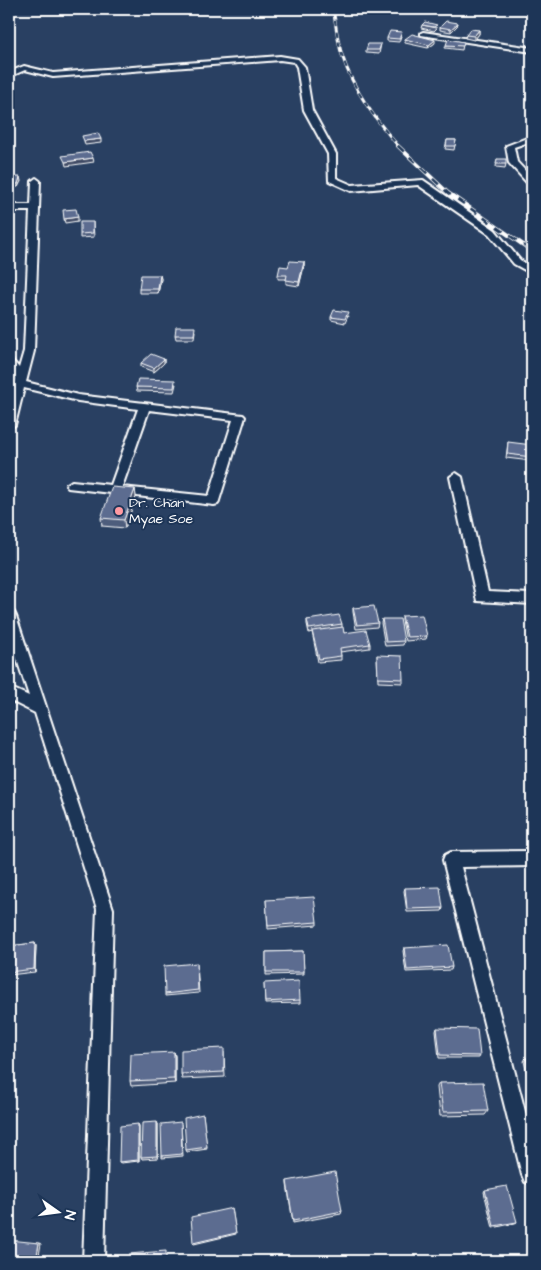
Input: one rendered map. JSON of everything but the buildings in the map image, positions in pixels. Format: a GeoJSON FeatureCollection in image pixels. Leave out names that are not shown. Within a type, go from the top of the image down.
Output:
{"type":"FeatureCollection","features":[{"type":"Feature","properties":{"kind":"street"},"geometry":{"type":"LineString","coordinates":[[423,34],[532,50]]}},
{"type":"Feature","properties":{"kind":"street"},"geometry":{"type":"LineString","coordinates":[[9,75],[24,68],[53,75],[280,58],[296,60],[301,67],[308,110],[332,154],[332,179],[351,188],[420,182],[492,232],[518,262],[532,271]]}},
{"type":"Feature","properties":{"kind":"street"},"geometry":{"type":"LineString","coordinates":[[532,138],[510,146],[513,163],[532,183]]}},
{"type":"Feature","properties":{"kind":"street"},"geometry":{"type":"LineString","coordinates":[[9,426],[30,351],[36,181]]}},
{"type":"Feature","properties":{"kind":"street"},"geometry":{"type":"LineString","coordinates":[[9,208],[35,208]]}},
{"type":"Feature","properties":{"kind":"street"},"geometry":{"type":"LineString","coordinates":[[9,363],[21,381],[78,398],[238,416],[214,501],[72,485]]}},
{"type":"Feature","properties":{"kind":"street"},"geometry":{"type":"LineString","coordinates":[[115,490],[145,405]]}},
{"type":"Feature","properties":{"kind":"street"},"geometry":{"type":"LineString","coordinates":[[456,477],[482,598],[532,599]]}},
{"type":"Feature","properties":{"kind":"street"},"geometry":{"type":"LineString","coordinates":[[9,616],[42,709],[105,909],[94,1261]]}},
{"type":"Feature","properties":{"kind":"street"},"geometry":{"type":"LineString","coordinates":[[9,693],[42,709]]}},
{"type":"Feature","properties":{"kind":"street"},"geometry":{"type":"LineString","coordinates":[[532,858],[451,860],[532,1175]]}},
{"type":"Feature","properties":{"kind":"railway"},"geometry":{"type":"LineString","coordinates":[[333,9],[340,49],[352,80],[374,115],[399,147]]}},
{"type":"Feature","properties":{"kind":"railway"},"geometry":{"type":"LineString","coordinates":[[399,147],[448,193],[532,251]]}},
{"type":"Feature","properties":{"kind":"place","name":"Dr. Chan Myae Soe"},"geometry":{"type":"Point","coordinates":[119,511]}}]}
